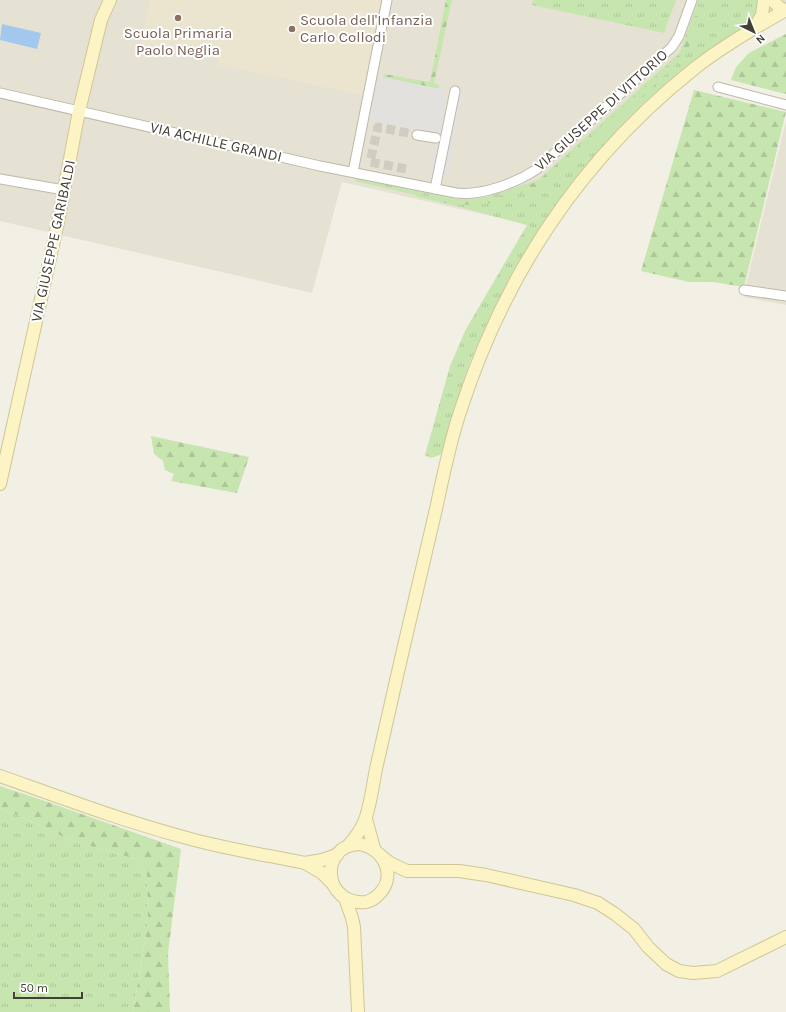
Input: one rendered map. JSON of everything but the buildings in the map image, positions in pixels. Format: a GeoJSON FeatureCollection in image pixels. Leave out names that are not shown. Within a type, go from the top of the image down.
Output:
{"type":"FeatureCollection","features":[{"type":"Feature","properties":{"kind":"street","name":"VIA GIUSEPPE GARIBALDI"},"geometry":{"type":"LineString","coordinates":[[0,484],[64,190],[79,111],[101,20],[110,0]]}},
{"type":"Feature","properties":{"kind":"street"},"geometry":{"type":"LineString","coordinates":[[353,172],[387,0]]}},
{"type":"Feature","properties":{"kind":"street","name":"VIA GIUSEPPE DI VITTORIO"},"geometry":{"type":"LineString","coordinates":[[353,172],[462,194],[480,192],[527,176],[537,169],[672,47],[679,36],[692,0]]}},
{"type":"Feature","properties":{"kind":"street"},"geometry":{"type":"LineString","coordinates":[[754,28],[762,15],[764,0]]}},
{"type":"Feature","properties":{"kind":"street"},"geometry":{"type":"LineString","coordinates":[[772,0],[780,8],[786,10]]}},
{"type":"Feature","properties":{"kind":"street"},"geometry":{"type":"LineString","coordinates":[[0,776],[100,812],[189,839],[306,863],[322,860],[337,854],[348,846],[357,835],[366,819],[376,767],[446,464],[461,409],[489,335],[506,297],[552,220],[580,183],[633,123],[695,68],[736,39],[786,10]]}},
{"type":"Feature","properties":{"kind":"street"},"geometry":{"type":"LineString","coordinates":[[718,87],[786,105]]}},
{"type":"Feature","properties":{"kind":"street"},"geometry":{"type":"LineString","coordinates":[[435,189],[455,91]]}},
{"type":"Feature","properties":{"kind":"street","name":"VIA ACHILLE GRANDI"},"geometry":{"type":"LineString","coordinates":[[0,93],[353,172]]}},
{"type":"Feature","properties":{"kind":"street"},"geometry":{"type":"LineString","coordinates":[[417,135],[436,138]]}},
{"type":"Feature","properties":{"kind":"street"},"geometry":{"type":"LineString","coordinates":[[0,179],[64,190]]}},
{"type":"Feature","properties":{"kind":"street"},"geometry":{"type":"LineString","coordinates":[[744,290],[786,296]]}},
{"type":"Feature","properties":{"kind":"street"},"geometry":{"type":"LineString","coordinates":[[366,819],[378,852],[385,862],[387,874],[385,885],[382,890]]}},
{"type":"Feature","properties":{"kind":"street"},"geometry":{"type":"LineString","coordinates":[[348,846],[360,844],[378,852],[398,867],[407,871],[459,871],[486,875],[574,895],[598,903],[634,929],[648,947],[666,964],[679,970],[693,973],[717,971],[786,937]]}},
{"type":"Feature","properties":{"kind":"street"},"geometry":{"type":"LineString","coordinates":[[332,883],[330,871],[337,854]]}},
{"type":"Feature","properties":{"kind":"street"},"geometry":{"type":"LineString","coordinates":[[306,863],[322,874],[345,898],[354,901],[367,902],[373,899],[392,880],[415,871]]}},
{"type":"Feature","properties":{"kind":"street"},"geometry":{"type":"LineString","coordinates":[[345,898],[354,927],[358,1012]]}},
{"type":"Feature","properties":{"kind":"street"},"geometry":{"type":"LineString","coordinates":[[354,927],[367,902]]}},
{"type":"Feature","properties":{"kind":"shaded area"},"geometry":{"type":"Polygon","coordinates":[[[0,0],[786,0],[786,7],[692,67],[543,228],[342,182],[312,293],[0,221],[0,0]]]}},
{"type":"Feature","properties":{"kind":"shaded area","name":"Scuola dell'Infanzia Carlo Collodi"},"geometry":{"type":"Polygon","coordinates":[[[149,0],[381,0],[363,95],[218,65],[219,59],[138,44],[143,34],[149,0]]]}},
{"type":"Feature","properties":{"kind":"shaded area"},"geometry":{"type":"Polygon","coordinates":[[[378,76],[445,90],[442,102],[449,103],[443,133],[437,132],[436,134],[369,120],[378,76]]]}},
{"type":"Feature","properties":{"kind":"shaded area"},"geometry":{"type":"Polygon","coordinates":[[[457,91],[464,93],[448,175],[441,174],[457,91]]]}},
{"type":"Feature","properties":{"kind":"shaded area"},"geometry":{"type":"Polygon","coordinates":[[[786,120],[786,305],[743,297],[786,120]]]}},
{"type":"Feature","properties":{"kind":"shaded area"},"geometry":{"type":"Polygon","coordinates":[[[434,145],[441,146],[436,173],[429,172],[434,145]]]}},
{"type":"Feature","properties":{"kind":"green space"},"geometry":{"type":"Polygon","coordinates":[[[446,0],[452,0],[434,83],[430,82],[446,0]]]}},
{"type":"Feature","properties":{"kind":"green space"},"geometry":{"type":"Polygon","coordinates":[[[533,0],[676,0],[664,33],[532,5],[533,0]]]}},
{"type":"Feature","properties":{"kind":"green space"},"geometry":{"type":"Polygon","coordinates":[[[698,0],[762,0],[755,21],[752,24],[690,64],[669,80],[641,106],[599,152],[555,208],[517,266],[484,329],[466,373],[441,454],[433,458],[425,455],[450,366],[466,329],[527,225],[423,197],[355,181],[360,179],[456,199],[468,199],[486,197],[538,180],[680,52],[698,0]]]}},
{"type":"Feature","properties":{"kind":"green space"},"geometry":{"type":"Polygon","coordinates":[[[694,16],[700,17],[686,55],[617,120],[541,186],[527,190],[506,200],[485,204],[453,205],[417,197],[417,194],[453,202],[495,199],[539,181],[681,53],[694,16]]]}},
{"type":"Feature","properties":{"kind":"green space"},"geometry":{"type":"Polygon","coordinates":[[[786,34],[786,94],[731,80],[736,67],[749,53],[786,34]]]}},
{"type":"Feature","properties":{"kind":"green space"},"geometry":{"type":"Polygon","coordinates":[[[384,74],[439,85],[438,90],[383,78],[384,74]]]}},
{"type":"Feature","properties":{"kind":"green space"},"geometry":{"type":"Polygon","coordinates":[[[694,90],[786,112],[744,287],[713,282],[689,282],[641,271],[694,90]]]}},
{"type":"Feature","properties":{"kind":"green space"},"geometry":{"type":"Polygon","coordinates":[[[151,436],[249,457],[237,493],[171,481],[174,474],[165,470],[163,461],[154,454],[151,436]]]}},
{"type":"Feature","properties":{"kind":"green space"},"geometry":{"type":"Polygon","coordinates":[[[0,786],[181,849],[168,953],[170,1012],[133,1012],[148,923],[147,873],[136,859],[70,840],[20,816],[0,809],[0,786]]]}},
{"type":"Feature","properties":{"kind":"green space"},"geometry":{"type":"Polygon","coordinates":[[[0,809],[20,816],[70,840],[136,859],[147,873],[148,923],[133,1012],[0,1012],[0,809]]]}},
{"type":"Feature","properties":{"kind":"water"},"geometry":{"type":"Polygon","coordinates":[[[2,24],[41,33],[37,49],[0,40],[2,24]]]}},
{"type":"Feature","properties":{"kind":"tunnel"},"geometry":{"type":"LineString","coordinates":[[406,169],[370,162],[378,127],[417,135]]}},
{"type":"Feature","properties":{"kind":"place","name":"Scuola Primaria Paolo Neglia"},"geometry":{"type":"Point","coordinates":[178,18]}},
{"type":"Feature","properties":{"kind":"place","name":"Scuola dell'Infanzia Carlo Collodi"},"geometry":{"type":"Point","coordinates":[292,29]}}]}
